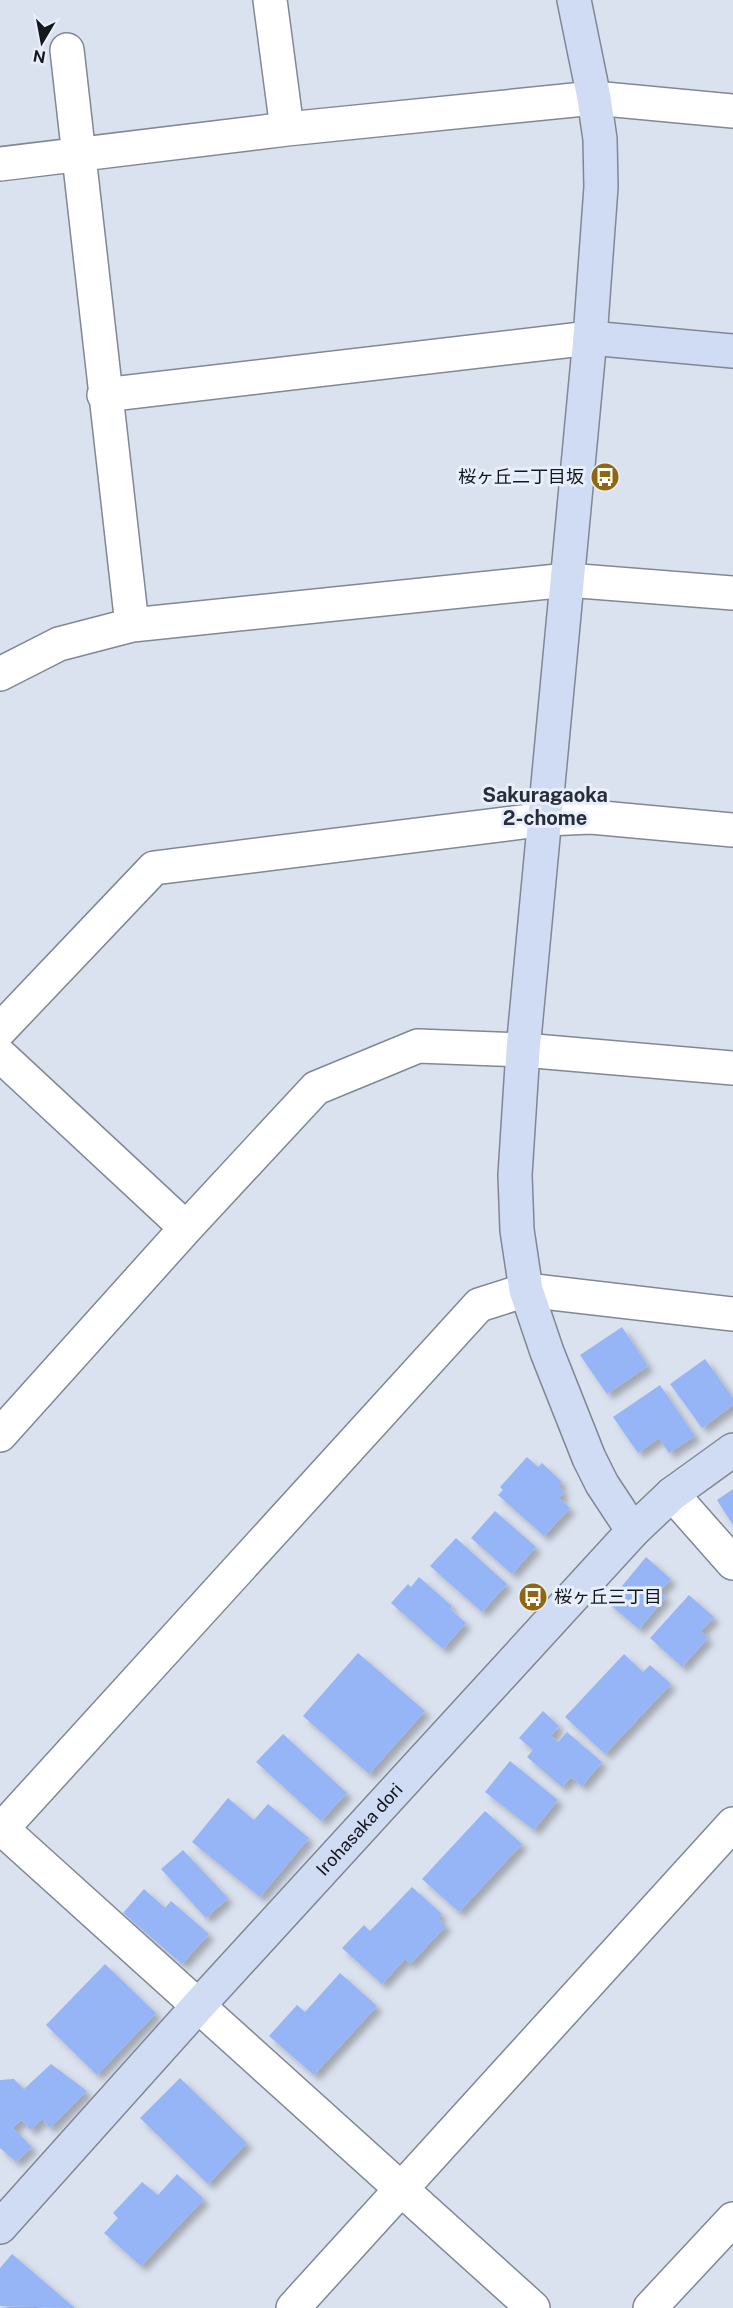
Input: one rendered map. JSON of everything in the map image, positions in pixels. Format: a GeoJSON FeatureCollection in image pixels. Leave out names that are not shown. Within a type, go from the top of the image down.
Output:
{"type":"FeatureCollection","features":[{"type":"Feature","properties":{"kind":"street"},"geometry":{"type":"LineString","coordinates":[[270,0],[287,129]]}},
{"type":"Feature","properties":{"kind":"street"},"geometry":{"type":"LineString","coordinates":[[574,0],[600,139],[601,187],[590,338],[523,1050],[515,1175],[517,1230],[526,1290],[547,1352],[589,1458],[602,1484],[633,1532]]}},
{"type":"Feature","properties":{"kind":"street"},"geometry":{"type":"LineString","coordinates":[[67,50],[104,395],[132,625]]}},
{"type":"Feature","properties":{"kind":"street"},"geometry":{"type":"LineString","coordinates":[[0,164],[287,129],[594,98],[733,111]]}},
{"type":"Feature","properties":{"kind":"street"},"geometry":{"type":"LineString","coordinates":[[104,395],[590,338],[733,351]]}},
{"type":"Feature","properties":{"kind":"street"},"geometry":{"type":"LineString","coordinates":[[0,674],[59,644],[132,625],[567,580],[733,593]]}},
{"type":"Feature","properties":{"kind":"street"},"geometry":{"type":"LineString","coordinates":[[0,1030],[154,868],[546,819],[591,818],[733,830]]}},
{"type":"Feature","properties":{"kind":"street"},"geometry":{"type":"LineString","coordinates":[[0,1435],[186,1228],[316,1088],[418,1046],[523,1050],[733,1068]]}},
{"type":"Feature","properties":{"kind":"street"},"geometry":{"type":"LineString","coordinates":[[0,1055],[186,1228]]}},
{"type":"Feature","properties":{"kind":"street"},"geometry":{"type":"LineString","coordinates":[[533,2308],[1,1829],[479,1305],[526,1290],[733,1314]]}},
{"type":"Feature","properties":{"kind":"street","name":"Irohasaka dori"},"geometry":{"type":"LineString","coordinates":[[0,2227],[198,2006],[633,1532],[672,1494],[733,1450]]}},
{"type":"Feature","properties":{"kind":"street"},"geometry":{"type":"LineString","coordinates":[[672,1494],[733,1563]]}},
{"type":"Feature","properties":{"kind":"street"},"geometry":{"type":"LineString","coordinates":[[292,2308],[733,1824]]}},
{"type":"Feature","properties":{"kind":"street"},"geometry":{"type":"LineString","coordinates":[[650,2308],[733,2218]]}},
{"type":"Feature","properties":{"kind":"building"},"geometry":{"type":"Polygon","coordinates":[[[622,1327],[648,1366],[607,1394],[580,1355],[622,1327]]]}},
{"type":"Feature","properties":{"kind":"building"},"geometry":{"type":"Polygon","coordinates":[[[705,1359],[733,1398],[733,1405],[702,1428],[670,1384],[705,1359]]]}},
{"type":"Feature","properties":{"kind":"building"},"geometry":{"type":"Polygon","coordinates":[[[660,1385],[695,1436],[669,1453],[659,1438],[638,1453],[613,1417],[660,1385]]]}},
{"type":"Feature","properties":{"kind":"building"},"geometry":{"type":"Polygon","coordinates":[[[527,1457],[538,1467],[542,1463],[562,1482],[558,1486],[564,1492],[559,1498],[570,1508],[544,1536],[498,1495],[503,1490],[500,1487],[527,1457]]]}},
{"type":"Feature","properties":{"kind":"building"},"geometry":{"type":"Polygon","coordinates":[[[733,1489],[733,1525],[717,1500],[733,1489]]]}},
{"type":"Feature","properties":{"kind":"building"},"geometry":{"type":"Polygon","coordinates":[[[495,1511],[536,1547],[512,1574],[471,1538],[495,1511]]]}},
{"type":"Feature","properties":{"kind":"building"},"geometry":{"type":"Polygon","coordinates":[[[456,1538],[507,1584],[482,1612],[430,1566],[456,1538]]]}},
{"type":"Feature","properties":{"kind":"building"},"geometry":{"type":"Polygon","coordinates":[[[646,1557],[671,1579],[659,1592],[666,1597],[639,1629],[608,1603],[646,1557]]]}},
{"type":"Feature","properties":{"kind":"building"},"geometry":{"type":"Polygon","coordinates":[[[419,1577],[452,1606],[450,1609],[466,1623],[443,1649],[391,1603],[408,1584],[411,1587],[419,1577]]]}},
{"type":"Feature","properties":{"kind":"building"},"geometry":{"type":"Polygon","coordinates":[[[689,1595],[714,1617],[701,1631],[708,1638],[682,1667],[650,1638],[689,1595]]]}},
{"type":"Feature","properties":{"kind":"building"},"geometry":{"type":"Polygon","coordinates":[[[358,1653],[425,1711],[369,1774],[303,1716],[358,1653]]]}},
{"type":"Feature","properties":{"kind":"building"},"geometry":{"type":"Polygon","coordinates":[[[624,1654],[643,1672],[650,1665],[671,1684],[605,1754],[565,1717],[624,1654]]]}},
{"type":"Feature","properties":{"kind":"building"},"geometry":{"type":"Polygon","coordinates":[[[543,1711],[559,1726],[551,1736],[558,1742],[567,1732],[602,1762],[582,1786],[571,1777],[562,1787],[527,1757],[533,1750],[519,1738],[543,1711]]]}},
{"type":"Feature","properties":{"kind":"building"},"geometry":{"type":"Polygon","coordinates":[[[283,1734],[347,1793],[321,1821],[256,1762],[283,1734]]]}},
{"type":"Feature","properties":{"kind":"building"},"geometry":{"type":"Polygon","coordinates":[[[510,1761],[558,1800],[534,1830],[485,1792],[510,1761]]]}},
{"type":"Feature","properties":{"kind":"building"},"geometry":{"type":"Polygon","coordinates":[[[228,1798],[254,1820],[268,1804],[309,1838],[260,1897],[192,1842],[228,1798]]]}},
{"type":"Feature","properties":{"kind":"building"},"geometry":{"type":"Polygon","coordinates":[[[485,1811],[522,1844],[459,1912],[422,1879],[485,1811]]]}},
{"type":"Feature","properties":{"kind":"building"},"geometry":{"type":"Polygon","coordinates":[[[183,1850],[228,1898],[206,1918],[161,1869],[183,1850]]]}},
{"type":"Feature","properties":{"kind":"building"},"geometry":{"type":"Polygon","coordinates":[[[412,1887],[442,1914],[438,1918],[446,1926],[410,1964],[405,1959],[382,1984],[342,1948],[364,1925],[370,1931],[412,1887]]]}},
{"type":"Feature","properties":{"kind":"building"},"geometry":{"type":"Polygon","coordinates":[[[144,1889],[165,1908],[171,1901],[209,1934],[182,1964],[123,1913],[144,1889]]]}},
{"type":"Feature","properties":{"kind":"building"},"geometry":{"type":"Polygon","coordinates":[[[105,1964],[156,2013],[97,2075],[46,2025],[105,1964]]]}},
{"type":"Feature","properties":{"kind":"building"},"geometry":{"type":"Polygon","coordinates":[[[340,1973],[377,2006],[314,2075],[269,2036],[297,2005],[305,2012],[340,1973]]]}},
{"type":"Feature","properties":{"kind":"building"},"geometry":{"type":"Polygon","coordinates":[[[51,2064],[87,2091],[50,2128],[42,2119],[31,2130],[21,2120],[13,2128],[32,2147],[16,2162],[0,2148],[0,2080],[14,2079],[24,2089],[51,2064]]]}},
{"type":"Feature","properties":{"kind":"building"},"geometry":{"type":"Polygon","coordinates":[[[180,2078],[247,2143],[208,2184],[140,2118],[180,2078]]]}},
{"type":"Feature","properties":{"kind":"building"},"geometry":{"type":"Polygon","coordinates":[[[177,2174],[204,2199],[141,2266],[104,2233],[118,2218],[113,2213],[142,2182],[158,2195],[177,2174]]]}},
{"type":"Feature","properties":{"kind":"building"},"geometry":{"type":"Polygon","coordinates":[[[12,2254],[75,2308],[0,2306],[0,2268],[12,2254]]]}},
{"type":"Feature","properties":{"kind":"place","name":"桜ヶ丘二丁目坂"},"geometry":{"type":"Point","coordinates":[605,477]}},
{"type":"Feature","properties":{"kind":"place","name":"桜ヶ丘三丁目"},"geometry":{"type":"Point","coordinates":[533,1597]}},
{"type":"Feature","properties":{"kind":"district","name":"Sakuragaoka 2-chome"},"geometry":{"type":"Point","coordinates":[545,806]}}]}
